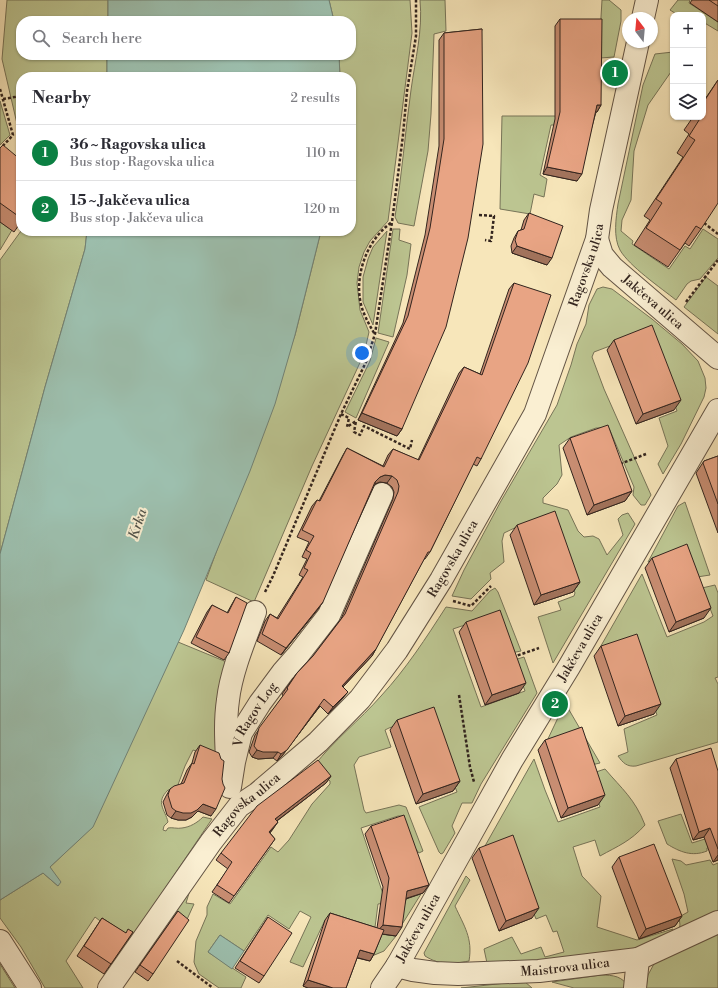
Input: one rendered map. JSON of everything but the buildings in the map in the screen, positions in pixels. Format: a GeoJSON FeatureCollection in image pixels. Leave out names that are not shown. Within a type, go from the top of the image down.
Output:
{"type":"FeatureCollection","features":[{"type":"Feature","properties":{"kind":"street"},"geometry":{"type":"LineString","coordinates":[[644,12],[647,0]]}},
{"type":"Feature","properties":{"kind":"street","name":"Ragovska ulica"},"geometry":{"type":"LineString","coordinates":[[109,988],[211,842],[235,796],[257,794],[318,742],[360,699],[396,650],[441,580],[535,414],[597,239],[601,210],[637,48]]}},
{"type":"Feature","properties":{"kind":"street","name":"Jakčeva ulica"},"geometry":{"type":"LineString","coordinates":[[597,239],[602,255],[612,268],[718,358]]}},
{"type":"Feature","properties":{"kind":"street","name":"Jakčeva ulica"},"geometry":{"type":"LineString","coordinates":[[382,988],[397,966],[512,760],[718,410]]}},
{"type":"Feature","properties":{"kind":"street","name":"V Ragov Log"},"geometry":{"type":"LineString","coordinates":[[235,796],[234,762],[241,733],[278,678],[329,615],[382,494]]}},
{"type":"Feature","properties":{"kind":"street","name":"V Ragov Log"},"geometry":{"type":"LineString","coordinates":[[235,796],[227,765],[226,732],[228,699],[231,682],[255,612]]}},
{"type":"Feature","properties":{"kind":"street","name":"Maistrova ulica"},"geometry":{"type":"LineString","coordinates":[[397,966],[435,973],[458,974],[539,971],[638,959],[718,922]]}},
{"type":"Feature","properties":{"kind":"street"},"geometry":{"type":"LineString","coordinates":[[0,941],[30,988]]}},
{"type":"Feature","properties":{"kind":"street"},"geometry":{"type":"LineString","coordinates":[[635,988],[638,959]]}},
{"type":"Feature","properties":{"kind":"path"},"geometry":{"type":"LineString","coordinates":[[255,612],[273,576],[341,414],[366,362],[374,334],[404,135],[407,91],[416,36],[416,0]]}},
{"type":"Feature","properties":{"kind":"path"},"geometry":{"type":"LineString","coordinates":[[0,89],[13,135],[0,149]]}},
{"type":"Feature","properties":{"kind":"path"},"geometry":{"type":"LineString","coordinates":[[3,99],[16,97]]}},
{"type":"Feature","properties":{"kind":"path"},"geometry":{"type":"LineString","coordinates":[[479,215],[494,216],[491,241],[485,240]]}},
{"type":"Feature","properties":{"kind":"path"},"geometry":{"type":"LineString","coordinates":[[374,334],[363,310],[359,286],[361,274],[369,250],[379,234],[392,222]]}},
{"type":"Feature","properties":{"kind":"path"},"geometry":{"type":"LineString","coordinates":[[704,223],[718,234]]}},
{"type":"Feature","properties":{"kind":"path"},"geometry":{"type":"LineString","coordinates":[[682,307],[718,260]]}},
{"type":"Feature","properties":{"kind":"path"},"geometry":{"type":"LineString","coordinates":[[341,414],[349,418],[347,427],[356,421],[354,432],[360,435],[364,426],[410,449],[412,440]]}},
{"type":"Feature","properties":{"kind":"path"},"geometry":{"type":"LineString","coordinates":[[618,465],[646,454]]}},
{"type":"Feature","properties":{"kind":"path"},"geometry":{"type":"LineString","coordinates":[[452,601],[471,606],[491,586]]}},
{"type":"Feature","properties":{"kind":"path"},"geometry":{"type":"LineString","coordinates":[[507,659],[539,648]]}},
{"type":"Feature","properties":{"kind":"path"},"geometry":{"type":"LineString","coordinates":[[459,694],[470,767],[476,791],[488,803]]}},
{"type":"Feature","properties":{"kind":"path"},"geometry":{"type":"LineString","coordinates":[[177,961],[213,988]]}},
{"type":"Feature","properties":{"kind":"green space"},"geometry":{"type":"Polygon","coordinates":[[[7,0],[108,0],[108,16],[16,16],[16,60],[107,60],[107,72],[16,72],[16,119],[2,59],[7,0]]]}},
{"type":"Feature","properties":{"kind":"green space"},"geometry":{"type":"Polygon","coordinates":[[[329,0],[410,0],[412,33],[388,221],[370,241],[364,252],[359,267],[357,283],[360,310],[369,332],[364,354],[312,466],[254,602],[206,580],[295,335],[320,236],[356,236],[356,72],[340,72],[339,60],[356,60],[356,16],[333,16],[329,0]]]}},
{"type":"Feature","properties":{"kind":"green space"},"geometry":{"type":"Polygon","coordinates":[[[420,0],[445,0],[446,31],[434,34],[428,151],[414,226],[398,223],[395,217],[411,90],[420,34],[420,0]]]}},
{"type":"Feature","properties":{"kind":"green space"},"geometry":{"type":"Polygon","coordinates":[[[602,0],[609,0],[621,10],[621,21],[614,57],[600,58],[602,0]]]}},
{"type":"Feature","properties":{"kind":"green space"},"geometry":{"type":"Polygon","coordinates":[[[678,0],[690,0],[689,3],[703,12],[673,12],[670,10],[678,0]]]}},
{"type":"Feature","properties":{"kind":"green space"},"geometry":{"type":"Polygon","coordinates":[[[706,14],[718,22],[718,31],[706,24],[706,14]]]}},
{"type":"Feature","properties":{"kind":"green space"},"geometry":{"type":"Polygon","coordinates":[[[670,52],[670,73],[648,105],[634,151],[631,200],[622,220],[621,231],[633,241],[632,244],[669,269],[685,246],[690,249],[703,229],[718,239],[718,258],[700,279],[691,281],[687,284],[676,300],[630,263],[620,250],[616,239],[616,215],[643,85],[655,54],[670,52]]]}},
{"type":"Feature","properties":{"kind":"green space"},"geometry":{"type":"Polygon","coordinates":[[[0,101],[10,135],[0,145],[0,101]]]}},
{"type":"Feature","properties":{"kind":"green space"},"geometry":{"type":"Polygon","coordinates":[[[502,116],[560,116],[557,125],[551,125],[540,175],[547,179],[544,197],[534,194],[530,214],[500,209],[502,116]]]}},
{"type":"Feature","properties":{"kind":"green space"},"geometry":{"type":"Polygon","coordinates":[[[0,222],[12,230],[0,250],[0,222]]]}},
{"type":"Feature","properties":{"kind":"green space"},"geometry":{"type":"Polygon","coordinates":[[[393,229],[400,229],[399,240],[411,244],[407,275],[393,337],[378,333],[393,229]]]}},
{"type":"Feature","properties":{"kind":"green space"},"geometry":{"type":"Polygon","coordinates":[[[387,231],[373,325],[363,302],[363,277],[373,247],[387,231]]]}},
{"type":"Feature","properties":{"kind":"green space"},"geometry":{"type":"Polygon","coordinates":[[[17,236],[86,236],[85,249],[45,387],[0,554],[0,260],[17,236]]]}},
{"type":"Feature","properties":{"kind":"green space"},"geometry":{"type":"Polygon","coordinates":[[[706,277],[718,286],[718,334],[684,307],[706,277]]]}},
{"type":"Feature","properties":{"kind":"green space"},"geometry":{"type":"Polygon","coordinates":[[[603,287],[612,289],[682,344],[698,361],[705,378],[706,388],[704,397],[681,444],[663,474],[658,464],[668,446],[659,418],[677,411],[647,332],[594,352],[592,357],[604,389],[651,495],[645,505],[641,505],[633,495],[634,487],[609,428],[596,428],[571,437],[559,445],[562,475],[557,484],[543,498],[543,503],[568,510],[578,531],[584,537],[593,536],[599,539],[607,555],[623,535],[618,519],[622,515],[628,513],[635,524],[553,663],[538,617],[561,610],[558,602],[574,596],[575,593],[550,518],[523,524],[504,533],[502,541],[504,562],[490,573],[491,579],[471,599],[452,596],[464,570],[501,501],[557,405],[577,344],[586,324],[589,305],[597,289],[603,287]]]}},
{"type":"Feature","properties":{"kind":"green space"},"geometry":{"type":"Polygon","coordinates":[[[376,338],[389,342],[356,418],[345,412],[370,361],[376,338]]]}},
{"type":"Feature","properties":{"kind":"green space"},"geometry":{"type":"Polygon","coordinates":[[[685,502],[710,575],[697,577],[685,548],[648,562],[678,506],[685,502]]]}},
{"type":"Feature","properties":{"kind":"green space"},"geometry":{"type":"Polygon","coordinates":[[[642,574],[667,637],[704,622],[713,616],[702,588],[715,585],[718,593],[718,677],[715,678],[718,684],[718,742],[636,766],[630,766],[622,761],[618,756],[628,752],[624,729],[657,715],[631,641],[598,651],[642,574]]]}},
{"type":"Feature","properties":{"kind":"green space"},"geometry":{"type":"Polygon","coordinates":[[[495,588],[498,592],[521,651],[511,653],[497,614],[453,629],[481,707],[525,691],[514,660],[524,657],[537,693],[481,784],[472,803],[462,803],[452,826],[455,833],[443,853],[441,854],[439,852],[419,807],[457,792],[428,714],[385,730],[391,747],[359,757],[354,765],[364,810],[366,813],[399,805],[406,807],[423,851],[419,853],[415,848],[402,816],[361,828],[386,903],[378,904],[374,935],[325,920],[303,967],[290,962],[311,917],[300,911],[289,929],[268,915],[244,951],[220,935],[208,952],[246,977],[241,988],[219,988],[199,974],[194,962],[196,941],[207,915],[207,907],[213,894],[230,904],[271,847],[278,852],[289,840],[312,804],[330,784],[330,781],[314,766],[330,747],[373,705],[390,686],[415,653],[446,607],[472,611],[490,591],[495,588]]]}},
{"type":"Feature","properties":{"kind":"green space"},"geometry":{"type":"Polygon","coordinates":[[[178,642],[229,663],[219,758],[193,750],[176,790],[168,790],[162,799],[162,806],[168,822],[164,826],[163,830],[166,831],[168,828],[188,827],[203,817],[212,819],[130,940],[121,937],[95,917],[66,961],[83,988],[45,988],[21,947],[0,918],[0,900],[43,873],[58,886],[50,867],[89,830],[178,642]]]}},
{"type":"Feature","properties":{"kind":"green space"},"geometry":{"type":"Polygon","coordinates":[[[565,703],[600,763],[587,766],[546,743],[565,703]]]}},
{"type":"Feature","properties":{"kind":"green space"},"geometry":{"type":"Polygon","coordinates":[[[534,759],[558,822],[600,807],[590,774],[605,769],[637,808],[645,825],[640,831],[629,839],[600,856],[595,840],[573,847],[582,876],[601,896],[597,927],[637,940],[673,929],[671,936],[625,953],[581,958],[487,963],[484,949],[512,937],[521,954],[541,947],[545,957],[564,952],[557,931],[553,932],[546,915],[536,919],[514,862],[481,853],[534,759]]]}},
{"type":"Feature","properties":{"kind":"green space"},"geometry":{"type":"Polygon","coordinates":[[[681,814],[692,843],[718,835],[718,845],[707,848],[707,851],[702,853],[691,854],[667,844],[658,821],[681,814]]]}},
{"type":"Feature","properties":{"kind":"green space"},"geometry":{"type":"Polygon","coordinates":[[[672,859],[681,861],[686,865],[710,860],[713,865],[718,863],[718,915],[678,933],[680,925],[679,917],[688,912],[684,894],[672,859]]]}},
{"type":"Feature","properties":{"kind":"green space"},"geometry":{"type":"Polygon","coordinates":[[[466,876],[470,880],[455,906],[469,939],[469,961],[441,963],[425,956],[424,953],[466,876]]]}},
{"type":"Feature","properties":{"kind":"green space"},"geometry":{"type":"Polygon","coordinates":[[[190,890],[186,903],[194,904],[184,926],[171,917],[190,890]]]}},
{"type":"Feature","properties":{"kind":"green space"},"geometry":{"type":"Polygon","coordinates":[[[421,894],[396,934],[388,904],[421,894]]]}},
{"type":"Feature","properties":{"kind":"green space"},"geometry":{"type":"Polygon","coordinates":[[[718,932],[718,988],[646,988],[648,975],[655,962],[718,932]]]}},
{"type":"Feature","properties":{"kind":"green space"},"geometry":{"type":"Polygon","coordinates":[[[380,934],[396,936],[384,951],[372,956],[380,934]]]}},
{"type":"Feature","properties":{"kind":"green space"},"geometry":{"type":"Polygon","coordinates":[[[0,964],[15,988],[0,988],[0,964]]]}},
{"type":"Feature","properties":{"kind":"green space"},"geometry":{"type":"Polygon","coordinates":[[[601,975],[617,977],[624,981],[629,988],[574,988],[552,982],[601,975]]]}},
{"type":"Feature","properties":{"kind":"green space"},"geometry":{"type":"Polygon","coordinates":[[[524,981],[532,988],[461,988],[524,981]]]}},
{"type":"Feature","properties":{"kind":"water"},"geometry":{"type":"Polygon","coordinates":[[[108,0],[329,0],[333,16],[108,16],[108,0]]]}},
{"type":"Feature","properties":{"kind":"water"},"geometry":{"type":"Polygon","coordinates":[[[107,60],[339,60],[340,72],[107,72],[107,60]]]}},
{"type":"Feature","properties":{"kind":"water","name":"Krka"},"geometry":{"type":"Polygon","coordinates":[[[86,236],[320,236],[295,335],[275,404],[250,471],[184,630],[93,827],[50,867],[61,882],[58,886],[43,873],[0,900],[0,554],[45,387],[85,249],[86,236]]]}},
{"type":"Feature","properties":{"kind":"water"},"geometry":{"type":"Polygon","coordinates":[[[220,935],[244,951],[232,969],[208,952],[220,935]]]}},
{"type":"Feature","properties":{"kind":"place","name":"36 ~ Ragovska ulica"},"geometry":{"type":"Point","coordinates":[615,73]}},
{"type":"Feature","properties":{"kind":"place","name":"15 ~ Jakčeva ulica"},"geometry":{"type":"Point","coordinates":[555,704]}}]}
